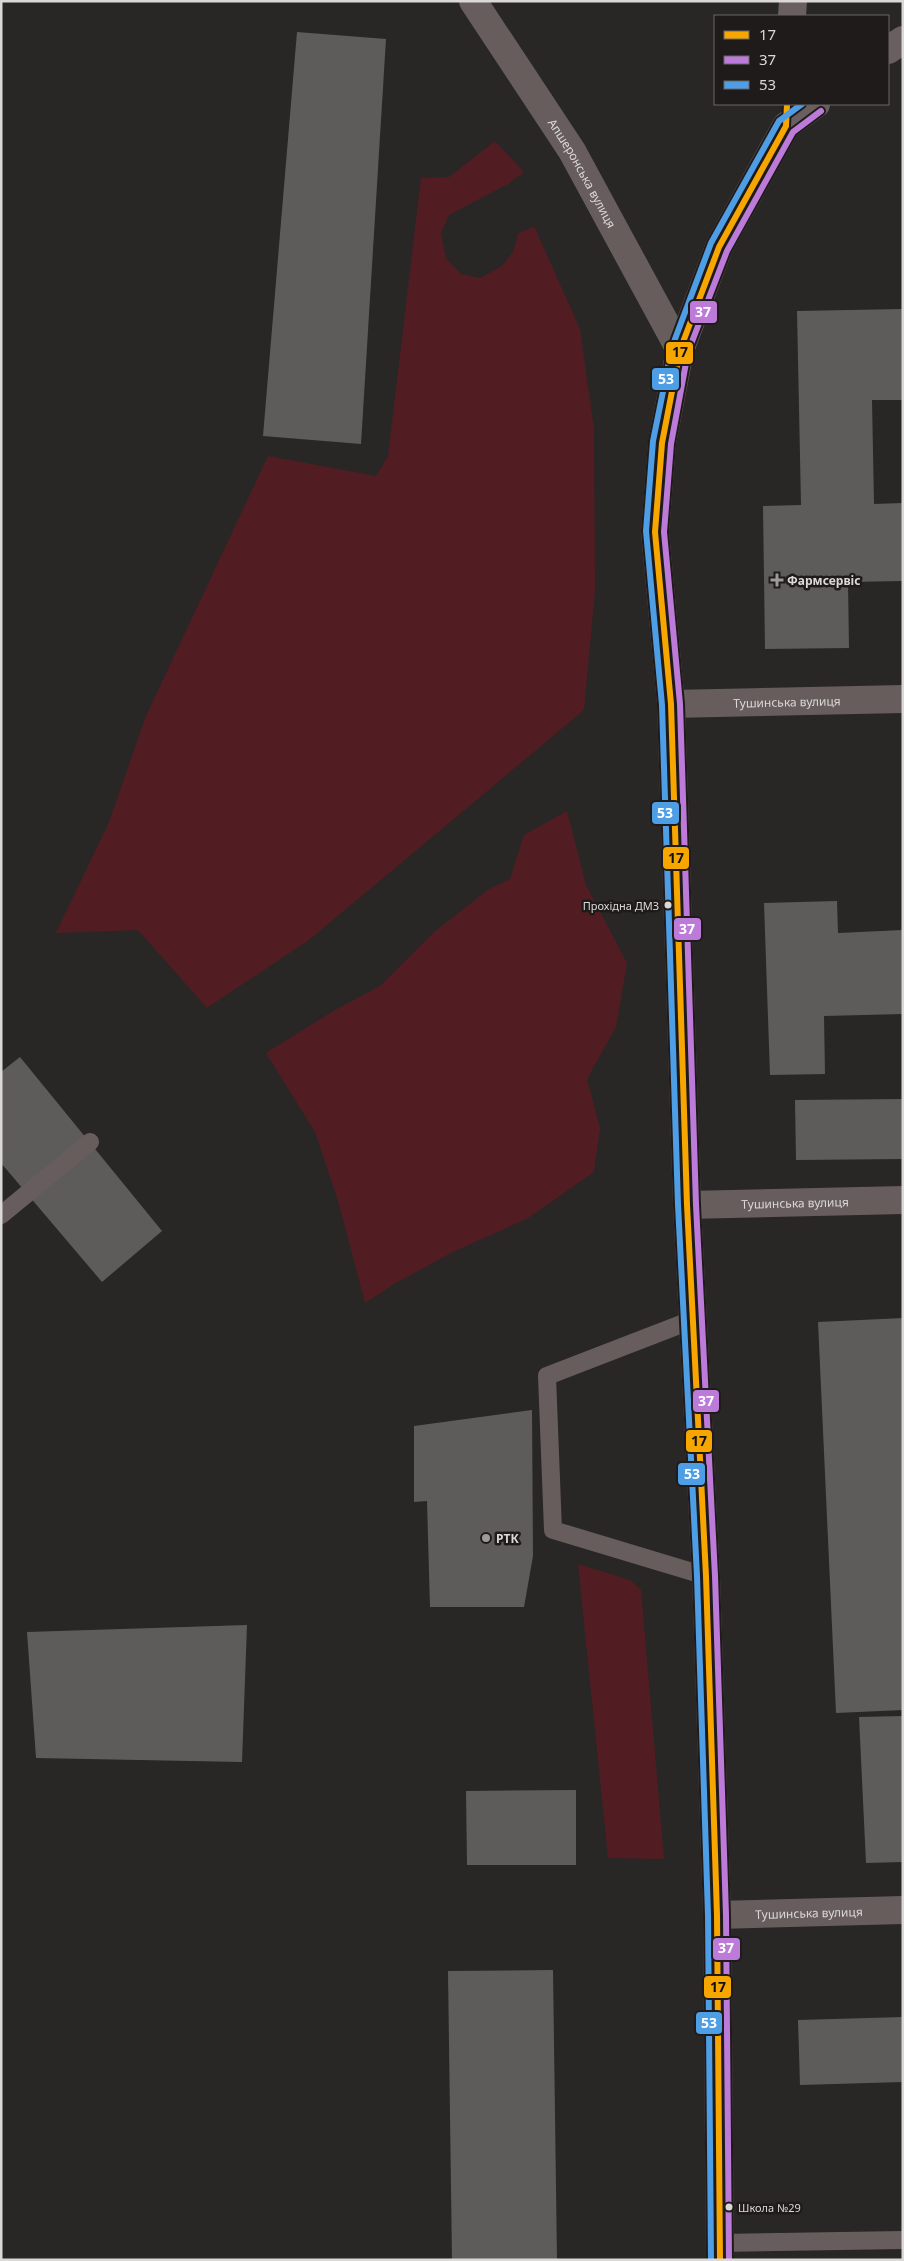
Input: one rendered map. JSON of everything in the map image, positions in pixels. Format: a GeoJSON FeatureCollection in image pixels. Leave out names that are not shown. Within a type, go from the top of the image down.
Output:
{"type":"FeatureCollection","features":[{"type":"Feature","properties":{"kind":"main road"},"geometry":{"type":"LineString","coordinates":[[792,15],[793,1]]}},
{"type":"Feature","properties":{"kind":"main road"},"geometry":{"type":"LineString","coordinates":[[889,49],[903,40]]}},
{"type":"Feature","properties":{"kind":"main road"},"geometry":{"type":"LineString","coordinates":[[720,2251],[716,1915],[706,1576],[687,1205],[671,704],[655,532],[662,443],[680,350],[719,247],[787,115],[813,105]]}},
{"type":"Feature","properties":{"kind":"street","name":"Апшеронська вулиця"},"geometry":{"type":"LineString","coordinates":[[473,1],[572,151],[680,350]]}},
{"type":"Feature","properties":{"kind":"street","name":"Тушинська вулиця"},"geometry":{"type":"LineString","coordinates":[[671,704],[903,699]]}},
{"type":"Feature","properties":{"kind":"street","name":"Тушинська вулиця"},"geometry":{"type":"LineString","coordinates":[[687,1205],[903,1200]]}},
{"type":"Feature","properties":{"kind":"street","name":"Тушинська вулиця"},"geometry":{"type":"LineString","coordinates":[[716,1915],[903,1910]]}},
{"type":"Feature","properties":{"kind":"lane"},"geometry":{"type":"LineString","coordinates":[[1,1214],[90,1142]]}},
{"type":"Feature","properties":{"kind":"lane"},"geometry":{"type":"LineString","coordinates":[[692,1320],[547,1376],[553,1530],[706,1576]]}},
{"type":"Feature","properties":{"kind":"lane"},"geometry":{"type":"LineString","coordinates":[[720,2251],[903,2240]]}},
{"type":"Feature","properties":{"kind":"shaded area"},"geometry":{"type":"Polygon","coordinates":[[[495,141],[524,172],[508,184],[449,215],[441,233],[446,258],[461,274],[480,278],[502,266],[513,252],[518,234],[534,226],[580,329],[594,429],[595,591],[584,710],[309,940],[207,1008],[138,930],[56,933],[109,822],[146,716],[268,456],[376,476],[388,456],[421,178],[449,177],[495,141]]]}},
{"type":"Feature","properties":{"kind":"shaded area"},"geometry":{"type":"Polygon","coordinates":[[[567,811],[586,885],[627,963],[616,1027],[587,1079],[600,1128],[594,1172],[528,1218],[451,1253],[394,1284],[365,1303],[339,1204],[315,1132],[266,1053],[333,1011],[380,986],[434,932],[489,889],[510,879],[524,835],[567,811]]]}},
{"type":"Feature","properties":{"kind":"shaded area"},"geometry":{"type":"Polygon","coordinates":[[[578,1564],[630,1580],[641,1590],[664,1859],[608,1858],[578,1564]]]}},
{"type":"Feature","properties":{"kind":"building"},"geometry":{"type":"Polygon","coordinates":[[[297,32],[386,39],[361,444],[263,436],[297,32]]]}},
{"type":"Feature","properties":{"kind":"building"},"geometry":{"type":"Polygon","coordinates":[[[903,309],[903,400],[872,400],[874,504],[903,503],[903,581],[848,582],[849,648],[765,649],[763,506],[801,505],[797,311],[903,309]]]}},
{"type":"Feature","properties":{"kind":"building"},"geometry":{"type":"Polygon","coordinates":[[[837,901],[838,933],[903,930],[903,1014],[824,1016],[825,1074],[770,1075],[764,903],[837,901]]]}},
{"type":"Feature","properties":{"kind":"building"},"geometry":{"type":"Polygon","coordinates":[[[20,1057],[162,1231],[102,1282],[1,1163],[1,1072],[20,1057]]]}},
{"type":"Feature","properties":{"kind":"building"},"geometry":{"type":"Polygon","coordinates":[[[903,1099],[903,1159],[796,1160],[795,1100],[903,1099]]]}},
{"type":"Feature","properties":{"kind":"building"},"geometry":{"type":"Polygon","coordinates":[[[903,1318],[903,1710],[836,1713],[818,1322],[903,1318]]]}},
{"type":"Feature","properties":{"kind":"building"},"geometry":{"type":"Polygon","coordinates":[[[532,1410],[533,1556],[524,1607],[430,1607],[427,1501],[414,1502],[414,1426],[532,1410]]]}},
{"type":"Feature","properties":{"kind":"building"},"geometry":{"type":"Polygon","coordinates":[[[247,1625],[242,1762],[36,1758],[27,1632],[247,1625]]]}},
{"type":"Feature","properties":{"kind":"building"},"geometry":{"type":"Polygon","coordinates":[[[903,1716],[903,1862],[866,1863],[859,1717],[903,1716]]]}},
{"type":"Feature","properties":{"kind":"building"},"geometry":{"type":"Polygon","coordinates":[[[576,1790],[576,1865],[467,1865],[466,1791],[576,1790]]]}},
{"type":"Feature","properties":{"kind":"building"},"geometry":{"type":"Polygon","coordinates":[[[553,1970],[557,2260],[452,2260],[448,1971],[553,1970]]]}},
{"type":"Feature","properties":{"kind":"building"},"geometry":{"type":"Polygon","coordinates":[[[903,2017],[903,2082],[800,2085],[798,2020],[903,2017]]]}},
{"type":"Feature","properties":{"kind":"transit line","name":"17"},"geometry":{"type":"LineString","coordinates":[[720,2260],[717,1915],[706,1576],[687,1205],[671,704],[655,532],[662,443],[680,350],[719,247],[786,126],[787,105]]}},
{"type":"Feature","properties":{"kind":"transit line","name":"53"},"geometry":{"type":"LineString","coordinates":[[711,2260],[708,1915],[697,1576],[678,1205],[662,705],[646,531],[653,441],[672,347],[711,243],[779,121],[801,105]]}},
{"type":"Feature","properties":{"kind":"transit line","name":"37"},"geometry":{"type":"LineString","coordinates":[[729,2260],[726,1915],[715,1576],[696,1205],[680,704],[664,532],[671,444],[688,352],[727,251],[793,132],[821,111]]}},
{"type":"Feature","properties":{"kind":"place","name":"Фармсервіс"},"geometry":{"type":"Point","coordinates":[777,580]}},
{"type":"Feature","properties":{"kind":"place","name":"Прохідна ДМЗ"},"geometry":{"type":"Point","coordinates":[668,905]}},
{"type":"Feature","properties":{"kind":"place","name":"РТК"},"geometry":{"type":"Point","coordinates":[486,1538]}},
{"type":"Feature","properties":{"kind":"place","name":"Школа №29"},"geometry":{"type":"Point","coordinates":[729,2207]}}]}
